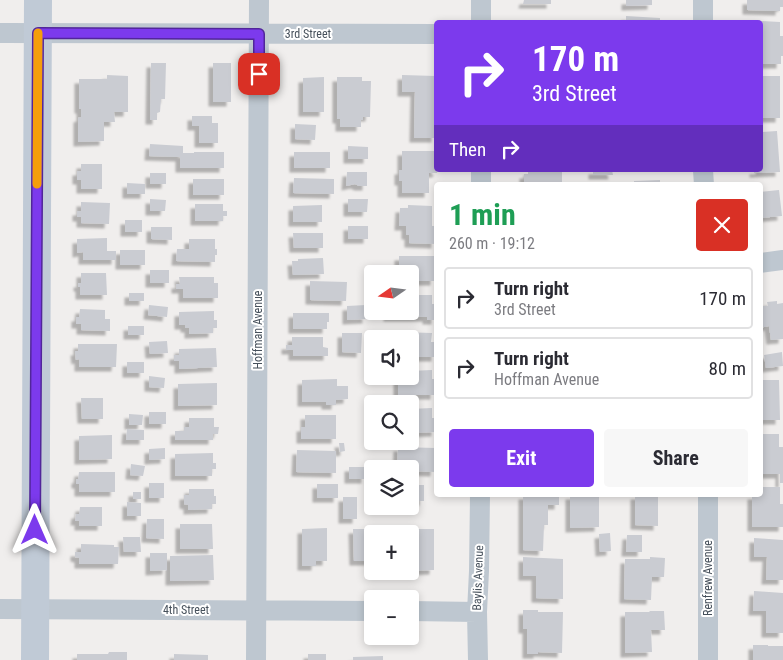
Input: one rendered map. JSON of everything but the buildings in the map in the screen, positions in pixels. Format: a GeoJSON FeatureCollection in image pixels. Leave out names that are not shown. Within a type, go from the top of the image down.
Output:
{"type":"FeatureCollection","features":[{"type":"Feature","properties":{"kind":"street"},"geometry":{"type":"LineString","coordinates":[[35,660],[38,0]]}},
{"type":"Feature","properties":{"kind":"street","name":"Hoffman Avenue"},"geometry":{"type":"LineString","coordinates":[[256,660],[259,0]]}},
{"type":"Feature","properties":{"kind":"street"},"geometry":{"type":"LineString","coordinates":[[481,0],[481,20]]}},
{"type":"Feature","properties":{"kind":"street"},"geometry":{"type":"LineString","coordinates":[[703,0],[703,20]]}},
{"type":"Feature","properties":{"kind":"street","name":"3rd Street"},"geometry":{"type":"LineString","coordinates":[[0,33],[434,34]]}},
{"type":"Feature","properties":{"kind":"street"},"geometry":{"type":"LineString","coordinates":[[763,263],[783,260]]}},
{"type":"Feature","properties":{"kind":"street","name":"Baylis Avenue"},"geometry":{"type":"LineString","coordinates":[[478,660],[477,612],[480,497]]}},
{"type":"Feature","properties":{"kind":"street","name":"Renfrew Avenue"},"geometry":{"type":"LineString","coordinates":[[708,497],[708,660]]}},
{"type":"Feature","properties":{"kind":"street","name":"4th Street"},"geometry":{"type":"LineString","coordinates":[[0,609],[364,611]]}},
{"type":"Feature","properties":{"kind":"street"},"geometry":{"type":"LineString","coordinates":[[419,611],[477,612]]}},
{"type":"Feature","properties":{"kind":"slow traffic"},"geometry":{"type":"LineString","coordinates":[[37,184],[38,33]]}},
{"type":"Feature","properties":{"kind":"route"},"geometry":{"type":"LineString","coordinates":[[35,530],[38,33],[259,34],[259,74]]}}]}
